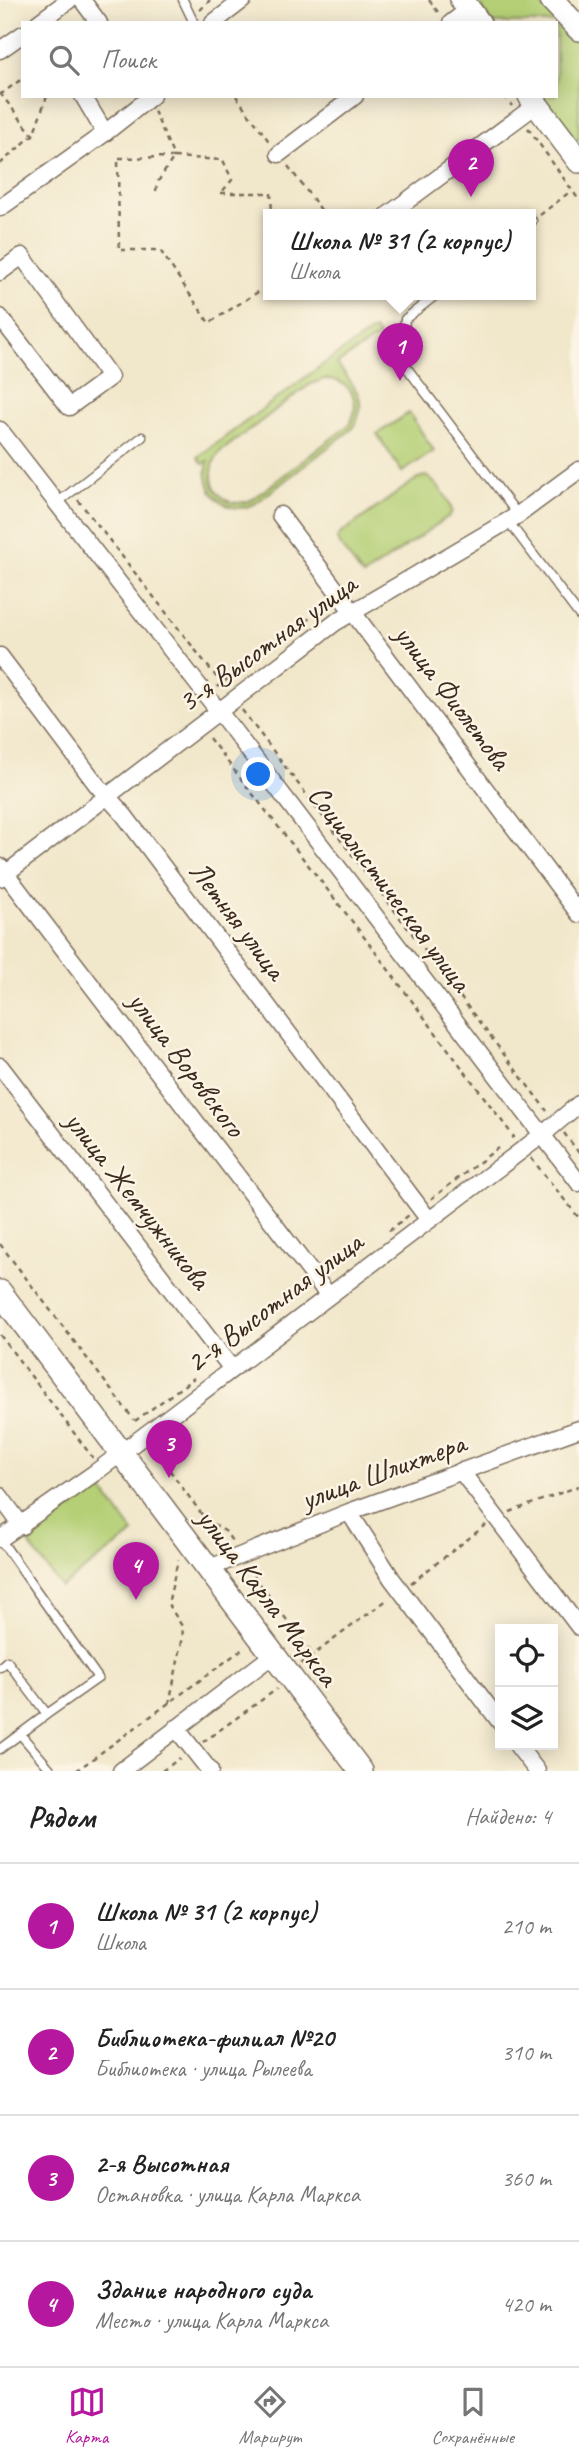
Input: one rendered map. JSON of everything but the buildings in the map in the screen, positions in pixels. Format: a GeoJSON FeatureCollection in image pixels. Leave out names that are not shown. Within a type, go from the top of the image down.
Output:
{"type":"FeatureCollection","features":[{"type":"Feature","properties":{"kind":"main road"},"geometry":{"type":"LineString","coordinates":[[552,0],[579,29]]}},
{"type":"Feature","properties":{"kind":"main road"},"geometry":{"type":"LineString","coordinates":[[529,106],[579,161]]}},
{"type":"Feature","properties":{"kind":"main road","name":"улица Карла Маркса"},"geometry":{"type":"LineString","coordinates":[[0,1292],[361,1771]]}},
{"type":"Feature","properties":{"kind":"street"},"geometry":{"type":"LineString","coordinates":[[41,21],[69,0]]}},
{"type":"Feature","properties":{"kind":"street"},"geometry":{"type":"LineString","coordinates":[[82,0],[98,21]]}},
{"type":"Feature","properties":{"kind":"street"},"geometry":{"type":"LineString","coordinates":[[216,21],[243,0]]}},
{"type":"Feature","properties":{"kind":"street"},"geometry":{"type":"LineString","coordinates":[[0,50],[21,35]]}},
{"type":"Feature","properties":{"kind":"street"},"geometry":{"type":"LineString","coordinates":[[84,98],[105,133]]}},
{"type":"Feature","properties":{"kind":"street"},"geometry":{"type":"LineString","coordinates":[[0,208],[105,133],[149,98]]}},
{"type":"Feature","properties":{"kind":"street"},"geometry":{"type":"LineString","coordinates":[[279,154],[352,98]]}},
{"type":"Feature","properties":{"kind":"street"},"geometry":{"type":"LineString","coordinates":[[396,209],[529,106]]}},
{"type":"Feature","properties":{"kind":"street"},"geometry":{"type":"LineString","coordinates":[[0,272],[22,256],[110,377],[69,407],[0,317]]}},
{"type":"Feature","properties":{"kind":"street","name":"Социалистическая улица"},"geometry":{"type":"LineString","coordinates":[[0,430],[219,711],[579,1183]]}},
{"type":"Feature","properties":{"kind":"street","name":"3-я Высотная улица"},"geometry":{"type":"LineString","coordinates":[[2,872],[108,797],[352,611],[513,518],[579,470]]}},
{"type":"Feature","properties":{"kind":"street","name":"улица Фиолетова"},"geometry":{"type":"LineString","coordinates":[[280,514],[579,914]]}},
{"type":"Feature","properties":{"kind":"street","name":"Летняя улица"},"geometry":{"type":"LineString","coordinates":[[0,656],[124,815],[429,1220]]}},
{"type":"Feature","properties":{"kind":"street","name":"улица Воровского"},"geometry":{"type":"LineString","coordinates":[[2,872],[329,1296]]}},
{"type":"Feature","properties":{"kind":"street","name":"улица Жемчужникова"},"geometry":{"type":"LineString","coordinates":[[0,1066],[232,1369]]}},
{"type":"Feature","properties":{"kind":"street","name":"2-я Высотная улица"},"geometry":{"type":"LineString","coordinates":[[0,1539],[102,1468],[429,1220],[519,1143],[542,1135],[579,1104]]}},
{"type":"Feature","properties":{"kind":"street","name":"улица Шлихтера"},"geometry":{"type":"LineString","coordinates":[[207,1569],[349,1513],[579,1429]]}},
{"type":"Feature","properties":{"kind":"street"},"geometry":{"type":"LineString","coordinates":[[461,1471],[579,1627]]}},
{"type":"Feature","properties":{"kind":"street"},"geometry":{"type":"LineString","coordinates":[[0,1496],[22,1526]]}},
{"type":"Feature","properties":{"kind":"street"},"geometry":{"type":"LineString","coordinates":[[349,1513],[401,1590],[495,1715]]}},
{"type":"Feature","properties":{"kind":"street"},"geometry":{"type":"LineString","coordinates":[[121,1771],[273,1655]]}},
{"type":"Feature","properties":{"kind":"street"},"geometry":{"type":"LineString","coordinates":[[176,1728],[210,1771]]}},
{"type":"Feature","properties":{"kind":"street"},"geometry":{"type":"LineString","coordinates":[[521,1750],[537,1771]]}},
{"type":"Feature","properties":{"kind":"lane"},"geometry":{"type":"LineString","coordinates":[[183,0],[193,20]]}},
{"type":"Feature","properties":{"kind":"lane"},"geometry":{"type":"LineString","coordinates":[[430,300],[405,319],[401,360],[579,615]]}},
{"type":"Feature","properties":{"kind":"lane"},"geometry":{"type":"LineString","coordinates":[[57,503],[142,437]]}},
{"type":"Feature","properties":{"kind":"lane"},"geometry":{"type":"LineString","coordinates":[[0,1539],[98,1678],[0,1749]]}},
{"type":"Feature","properties":{"kind":"lane"},"geometry":{"type":"LineString","coordinates":[[0,1667],[8,1661],[47,1714]]}},
{"type":"Feature","properties":{"kind":"lane"},"geometry":{"type":"LineString","coordinates":[[20,1734],[52,1771]]}},
{"type":"Feature","properties":{"kind":"path"},"geometry":{"type":"LineString","coordinates":[[193,20],[210,0]]}},
{"type":"Feature","properties":{"kind":"path"},"geometry":{"type":"LineString","coordinates":[[429,0],[462,15]]}},
{"type":"Feature","properties":{"kind":"path"},"geometry":{"type":"LineString","coordinates":[[21,79],[0,94],[33,135]]}},
{"type":"Feature","properties":{"kind":"path"},"geometry":{"type":"LineString","coordinates":[[0,163],[33,135],[46,98]]}},
{"type":"Feature","properties":{"kind":"path"},"geometry":{"type":"LineString","coordinates":[[150,98],[174,157]]}},
{"type":"Feature","properties":{"kind":"path"},"geometry":{"type":"LineString","coordinates":[[509,98],[529,106],[579,200]]}},
{"type":"Feature","properties":{"kind":"path"},"geometry":{"type":"LineString","coordinates":[[156,191],[157,183],[174,157]]}},
{"type":"Feature","properties":{"kind":"path"},"geometry":{"type":"LineString","coordinates":[[263,289],[209,323],[160,250],[119,250],[118,158],[223,160],[232,180],[221,193],[271,192],[272,209]]}},
{"type":"Feature","properties":{"kind":"path"},"geometry":{"type":"LineString","coordinates":[[536,219],[572,190]]}},
{"type":"Feature","properties":{"kind":"path"},"geometry":{"type":"LineString","coordinates":[[391,300],[405,319]]}},
{"type":"Feature","properties":{"kind":"path"},"geometry":{"type":"LineString","coordinates":[[72,492],[222,684],[579,1153]]}},
{"type":"Feature","properties":{"kind":"path"},"geometry":{"type":"LineString","coordinates":[[205,695],[340,596]]}},
{"type":"Feature","properties":{"kind":"path"},"geometry":{"type":"LineString","coordinates":[[519,1143],[579,1218]]}},
{"type":"Feature","properties":{"kind":"path"},"geometry":{"type":"LineString","coordinates":[[0,1244],[206,1520],[225,1531],[249,1569],[313,1655]]}},
{"type":"Feature","properties":{"kind":"path"},"geometry":{"type":"LineString","coordinates":[[0,1335],[102,1468]]}},
{"type":"Feature","properties":{"kind":"path"},"geometry":{"type":"LineString","coordinates":[[162,1771],[291,1678],[313,1655],[496,1518],[579,1486]]}},
{"type":"Feature","properties":{"kind":"path"},"geometry":{"type":"LineString","coordinates":[[169,1704],[183,1637],[182,1626],[168,1604],[178,1560]]}},
{"type":"Feature","properties":{"kind":"path"},"geometry":{"type":"LineString","coordinates":[[76,1771],[244,1648]]}},
{"type":"Feature","properties":{"kind":"green space"},"geometry":{"type":"Polygon","coordinates":[[[478,0],[537,0],[557,21],[490,21],[478,0]]]}},
{"type":"Feature","properties":{"kind":"green space"},"geometry":{"type":"Polygon","coordinates":[[[558,22],[579,45],[579,141],[573,139],[542,98],[558,98],[558,22]]]}},
{"type":"Feature","properties":{"kind":"green space"},"geometry":{"type":"Polygon","coordinates":[[[374,330],[379,336],[337,364],[354,387],[360,401],[358,418],[353,428],[256,503],[235,507],[218,499],[208,482],[208,461],[203,464],[198,457],[374,330]],[[324,379],[309,385],[220,452],[212,473],[213,483],[223,498],[242,503],[253,499],[349,425],[355,408],[352,393],[347,387],[324,379]]]}},
{"type":"Feature","properties":{"kind":"green space"},"geometry":{"type":"Polygon","coordinates":[[[409,413],[434,451],[402,472],[377,434],[409,413]]]}},
{"type":"Feature","properties":{"kind":"green space"},"geometry":{"type":"Polygon","coordinates":[[[426,476],[448,501],[452,511],[449,516],[363,576],[340,545],[337,539],[340,534],[418,478],[426,476]]]}},
{"type":"Feature","properties":{"kind":"green space"},"geometry":{"type":"Polygon","coordinates":[[[100,1487],[134,1533],[61,1587],[27,1541],[100,1487]]]}},
{"type":"Feature","properties":{"kind":"place","name":"Библиотека-филиал №20"},"geometry":{"type":"Point","coordinates":[471,197]}},
{"type":"Feature","properties":{"kind":"place","name":"Школа № 31 (2 корпус)"},"geometry":{"type":"Point","coordinates":[400,381]}},
{"type":"Feature","properties":{"kind":"place","name":"2-я Высотная"},"geometry":{"type":"Point","coordinates":[169,1478]}},
{"type":"Feature","properties":{"kind":"place","name":"Здание народного суда"},"geometry":{"type":"Point","coordinates":[136,1600]}}]}
